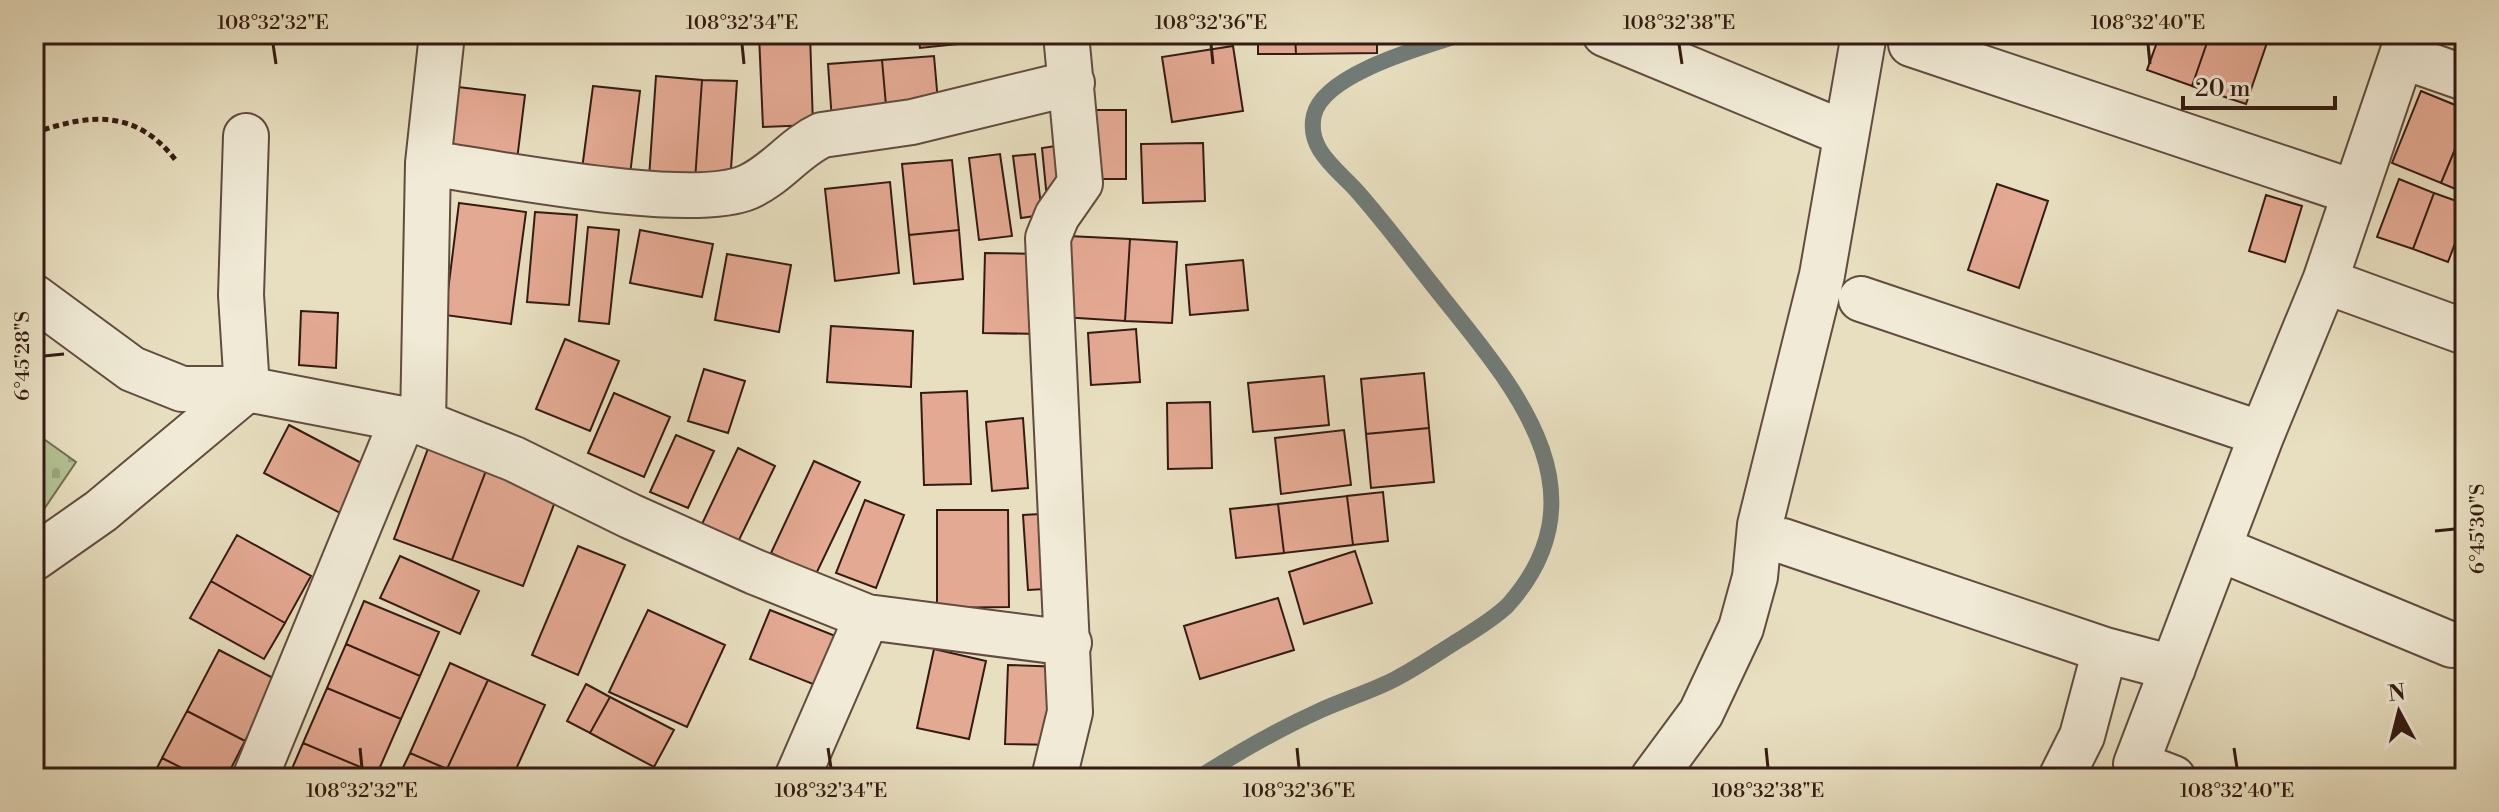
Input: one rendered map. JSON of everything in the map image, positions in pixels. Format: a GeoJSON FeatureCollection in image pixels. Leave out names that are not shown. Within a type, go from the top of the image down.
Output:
{"type":"FeatureCollection","features":[{"type":"Feature","properties":{"kind":"street"},"geometry":{"type":"LineString","coordinates":[[255,778],[412,422],[428,163],[442,34]]}},
{"type":"Feature","properties":{"kind":"street"},"geometry":{"type":"LineString","coordinates":[[1054,778],[1070,712],[1048,238],[1057,216],[1080,183],[1066,34]]}},
{"type":"Feature","properties":{"kind":"street"},"geometry":{"type":"LineString","coordinates":[[1605,34],[1846,134]]}},
{"type":"Feature","properties":{"kind":"street"},"geometry":{"type":"LineString","coordinates":[[1653,778],[1701,713],[1741,628],[1755,577],[1760,525],[1822,275],[1864,34]]}},
{"type":"Feature","properties":{"kind":"street"},"geometry":{"type":"LineString","coordinates":[[1911,44],[2353,192]]}},
{"type":"Feature","properties":{"kind":"street"},"geometry":{"type":"LineString","coordinates":[[2082,736],[2155,771],[2173,668],[2262,434],[2325,281],[2353,192],[2406,45],[2465,78]]}},
{"type":"Feature","properties":{"kind":"street"},"geometry":{"type":"LineString","coordinates":[[428,163],[622,190],[710,195],[748,187],[779,170],[810,141],[822,135],[912,122],[1072,83]]}},
{"type":"Feature","properties":{"kind":"street"},"geometry":{"type":"LineString","coordinates":[[246,136],[241,295],[247,389]]}},
{"type":"Feature","properties":{"kind":"street"},"geometry":{"type":"LineString","coordinates":[[2325,281],[2465,332]]}},
{"type":"Feature","properties":{"kind":"street"},"geometry":{"type":"LineString","coordinates":[[34,297],[132,369],[182,389],[247,389],[412,422],[514,459],[741,566],[867,617],[1069,643]]}},
{"type":"Feature","properties":{"kind":"street"},"geometry":{"type":"LineString","coordinates":[[1861,299],[2262,434]]}},
{"type":"Feature","properties":{"kind":"street"},"geometry":{"type":"LineString","coordinates":[[34,558],[101,511],[247,389]]}},
{"type":"Feature","properties":{"kind":"street"},"geometry":{"type":"LineString","coordinates":[[1783,541],[2105,650],[2173,668]]}},
{"type":"Feature","properties":{"kind":"street"},"geometry":{"type":"LineString","coordinates":[[2220,549],[2452,645]]}},
{"type":"Feature","properties":{"kind":"street"},"geometry":{"type":"LineString","coordinates":[[797,778],[867,617]]}},
{"type":"Feature","properties":{"kind":"street"},"geometry":{"type":"LineString","coordinates":[[2061,778],[2082,736],[2105,650]]}},
{"type":"Feature","properties":{"kind":"path"},"geometry":{"type":"LineString","coordinates":[[34,133],[101,116],[142,129],[163,143],[177,162]]}},
{"type":"Feature","properties":{"kind":"green space"},"geometry":{"type":"Polygon","coordinates":[[[34,432],[76,462],[34,524],[34,432]]]}},
{"type":"Feature","properties":{"kind":"building"},"geometry":{"type":"Polygon","coordinates":[[[810,34],[813,125],[763,127],[759,35],[810,34]]]}},
{"type":"Feature","properties":{"kind":"building"},"geometry":{"type":"Polygon","coordinates":[[[918,34],[985,34],[986,41],[920,48],[918,34]]]}},
{"type":"Feature","properties":{"kind":"building"},"geometry":{"type":"Polygon","coordinates":[[[1258,34],[1295,34],[1296,54],[1258,54],[1258,34]]]}},
{"type":"Feature","properties":{"kind":"building"},"geometry":{"type":"Polygon","coordinates":[[[1295,34],[1377,34],[1377,53],[1296,54],[1295,34]]]}},
{"type":"Feature","properties":{"kind":"building"},"geometry":{"type":"Polygon","coordinates":[[[2160,34],[2210,34],[2192,86],[2147,70],[2160,34]]]}},
{"type":"Feature","properties":{"kind":"building"},"geometry":{"type":"Polygon","coordinates":[[[2210,34],[2270,34],[2246,104],[2192,86],[2210,34]]]}},
{"type":"Feature","properties":{"kind":"building"},"geometry":{"type":"Polygon","coordinates":[[[1233,46],[1243,111],[1172,122],[1162,57],[1233,46]]]}},
{"type":"Feature","properties":{"kind":"building"},"geometry":{"type":"Polygon","coordinates":[[[934,56],[939,113],[887,117],[882,60],[934,56]]]}},
{"type":"Feature","properties":{"kind":"building"},"geometry":{"type":"Polygon","coordinates":[[[882,60],[887,117],[832,121],[828,64],[882,60]]]}},
{"type":"Feature","properties":{"kind":"building"},"geometry":{"type":"Polygon","coordinates":[[[656,76],[702,80],[695,181],[649,178],[656,76]]]}},
{"type":"Feature","properties":{"kind":"building"},"geometry":{"type":"Polygon","coordinates":[[[702,80],[737,81],[730,183],[695,181],[702,80]]]}},
{"type":"Feature","properties":{"kind":"building"},"geometry":{"type":"Polygon","coordinates":[[[593,86],[640,91],[630,175],[582,169],[593,86]]]}},
{"type":"Feature","properties":{"kind":"building"},"geometry":{"type":"Polygon","coordinates":[[[458,87],[525,95],[517,160],[449,151],[458,87]]]}},
{"type":"Feature","properties":{"kind":"building"},"geometry":{"type":"Polygon","coordinates":[[[2421,91],[2465,109],[2465,125],[2441,183],[2392,163],[2421,91]]]}},
{"type":"Feature","properties":{"kind":"building"},"geometry":{"type":"Polygon","coordinates":[[[1092,110],[1126,110],[1126,179],[1091,179],[1092,110]]]}},
{"type":"Feature","properties":{"kind":"building"},"geometry":{"type":"Polygon","coordinates":[[[2465,125],[2465,193],[2441,183],[2465,125]]]}},
{"type":"Feature","properties":{"kind":"building"},"geometry":{"type":"Polygon","coordinates":[[[1203,143],[1205,201],[1143,203],[1141,144],[1203,143]]]}},
{"type":"Feature","properties":{"kind":"building"},"geometry":{"type":"Polygon","coordinates":[[[1063,145],[1068,198],[1047,199],[1042,148],[1063,145]]]}},
{"type":"Feature","properties":{"kind":"building"},"geometry":{"type":"Polygon","coordinates":[[[1000,154],[1012,236],[979,240],[969,158],[1000,154]]]}},
{"type":"Feature","properties":{"kind":"building"},"geometry":{"type":"Polygon","coordinates":[[[1035,154],[1042,215],[1021,218],[1013,156],[1035,154]]]}},
{"type":"Feature","properties":{"kind":"building"},"geometry":{"type":"Polygon","coordinates":[[[952,160],[959,230],[909,235],[902,164],[952,160]]]}},
{"type":"Feature","properties":{"kind":"building"},"geometry":{"type":"Polygon","coordinates":[[[2399,179],[2434,193],[2413,249],[2377,237],[2399,179]]]}},
{"type":"Feature","properties":{"kind":"building"},"geometry":{"type":"Polygon","coordinates":[[[890,182],[899,273],[835,281],[825,189],[890,182]]]}},
{"type":"Feature","properties":{"kind":"building"},"geometry":{"type":"Polygon","coordinates":[[[1997,184],[2048,201],[2019,288],[1968,270],[1997,184]]]}},
{"type":"Feature","properties":{"kind":"building"},"geometry":{"type":"Polygon","coordinates":[[[2434,193],[2465,204],[2465,217],[2448,262],[2413,249],[2434,193]]]}},
{"type":"Feature","properties":{"kind":"building"},"geometry":{"type":"Polygon","coordinates":[[[2266,195],[2302,206],[2285,262],[2249,251],[2266,195]]]}},
{"type":"Feature","properties":{"kind":"building"},"geometry":{"type":"Polygon","coordinates":[[[459,203],[526,212],[511,324],[445,315],[459,203]]]}},
{"type":"Feature","properties":{"kind":"building"},"geometry":{"type":"Polygon","coordinates":[[[535,212],[577,215],[569,305],[527,302],[535,212]]]}},
{"type":"Feature","properties":{"kind":"building"},"geometry":{"type":"Polygon","coordinates":[[[588,227],[619,230],[609,324],[579,321],[588,227]]]}},
{"type":"Feature","properties":{"kind":"building"},"geometry":{"type":"Polygon","coordinates":[[[640,230],[713,244],[702,297],[630,283],[640,230]]]}},
{"type":"Feature","properties":{"kind":"building"},"geometry":{"type":"Polygon","coordinates":[[[959,230],[963,279],[914,284],[909,235],[959,230]]]}},
{"type":"Feature","properties":{"kind":"building"},"geometry":{"type":"Polygon","coordinates":[[[1068,236],[1130,239],[1125,321],[1062,317],[1068,236]]]}},
{"type":"Feature","properties":{"kind":"building"},"geometry":{"type":"Polygon","coordinates":[[[1130,239],[1177,242],[1172,323],[1125,321],[1130,239]]]}},
{"type":"Feature","properties":{"kind":"building"},"geometry":{"type":"Polygon","coordinates":[[[985,253],[1040,254],[1039,334],[983,333],[985,253]]]}},
{"type":"Feature","properties":{"kind":"building"},"geometry":{"type":"Polygon","coordinates":[[[727,254],[791,265],[779,332],[715,320],[727,254]]]}},
{"type":"Feature","properties":{"kind":"building"},"geometry":{"type":"Polygon","coordinates":[[[1243,260],[1248,310],[1190,315],[1186,265],[1243,260]]]}},
{"type":"Feature","properties":{"kind":"building"},"geometry":{"type":"Polygon","coordinates":[[[301,311],[338,313],[336,368],[299,365],[301,311]]]}},
{"type":"Feature","properties":{"kind":"building"},"geometry":{"type":"Polygon","coordinates":[[[831,326],[913,331],[911,387],[827,382],[831,326]]]}},
{"type":"Feature","properties":{"kind":"building"},"geometry":{"type":"Polygon","coordinates":[[[1136,329],[1140,382],[1091,385],[1088,333],[1136,329]]]}},
{"type":"Feature","properties":{"kind":"building"},"geometry":{"type":"Polygon","coordinates":[[[565,339],[619,361],[590,431],[536,409],[565,339]]]}},
{"type":"Feature","properties":{"kind":"building"},"geometry":{"type":"Polygon","coordinates":[[[704,369],[745,381],[728,433],[688,421],[704,369]]]}},
{"type":"Feature","properties":{"kind":"building"},"geometry":{"type":"Polygon","coordinates":[[[1424,373],[1429,428],[1366,434],[1361,379],[1424,373]]]}},
{"type":"Feature","properties":{"kind":"building"},"geometry":{"type":"Polygon","coordinates":[[[1324,376],[1329,425],[1253,432],[1248,383],[1324,376]]]}},
{"type":"Feature","properties":{"kind":"building"},"geometry":{"type":"Polygon","coordinates":[[[967,391],[971,484],[924,485],[921,393],[967,391]]]}},
{"type":"Feature","properties":{"kind":"building"},"geometry":{"type":"Polygon","coordinates":[[[614,393],[670,417],[644,477],[588,453],[614,393]]]}},
{"type":"Feature","properties":{"kind":"building"},"geometry":{"type":"Polygon","coordinates":[[[1210,402],[1212,468],[1168,469],[1167,403],[1210,402]]]}},
{"type":"Feature","properties":{"kind":"building"},"geometry":{"type":"Polygon","coordinates":[[[1023,418],[1028,488],[992,491],[986,422],[1023,418]]]}},
{"type":"Feature","properties":{"kind":"building"},"geometry":{"type":"Polygon","coordinates":[[[289,425],[367,466],[342,514],[264,473],[289,425]]]}},
{"type":"Feature","properties":{"kind":"building"},"geometry":{"type":"Polygon","coordinates":[[[1429,428],[1434,482],[1371,488],[1366,434],[1429,428]]]}},
{"type":"Feature","properties":{"kind":"building"},"geometry":{"type":"Polygon","coordinates":[[[1344,430],[1351,485],[1281,494],[1275,438],[1344,430]]]}},
{"type":"Feature","properties":{"kind":"building"},"geometry":{"type":"Polygon","coordinates":[[[676,435],[714,451],[688,508],[650,492],[676,435]]]}},
{"type":"Feature","properties":{"kind":"building"},"geometry":{"type":"Polygon","coordinates":[[[429,446],[487,468],[452,560],[394,539],[429,446]]]}},
{"type":"Feature","properties":{"kind":"building"},"geometry":{"type":"Polygon","coordinates":[[[738,448],[775,466],[737,544],[701,526],[738,448]]]}},
{"type":"Feature","properties":{"kind":"building"},"geometry":{"type":"Polygon","coordinates":[[[814,461],[860,482],[816,574],[771,553],[814,461]]]}},
{"type":"Feature","properties":{"kind":"building"},"geometry":{"type":"Polygon","coordinates":[[[487,468],[558,494],[523,586],[452,560],[487,468]]]}},
{"type":"Feature","properties":{"kind":"building"},"geometry":{"type":"Polygon","coordinates":[[[1383,492],[1388,541],[1353,545],[1347,496],[1383,492]]]}},
{"type":"Feature","properties":{"kind":"building"},"geometry":{"type":"Polygon","coordinates":[[[1347,496],[1353,545],[1284,553],[1278,504],[1347,496]]]}},
{"type":"Feature","properties":{"kind":"building"},"geometry":{"type":"Polygon","coordinates":[[[865,500],[904,515],[876,588],[836,573],[865,500]]]}},
{"type":"Feature","properties":{"kind":"building"},"geometry":{"type":"Polygon","coordinates":[[[1278,504],[1284,553],[1236,558],[1230,509],[1278,504]]]}},
{"type":"Feature","properties":{"kind":"building"},"geometry":{"type":"Polygon","coordinates":[[[937,510],[1008,510],[1009,607],[937,608],[937,510]]]}},
{"type":"Feature","properties":{"kind":"building"},"geometry":{"type":"Polygon","coordinates":[[[1058,513],[1063,588],[1028,590],[1023,515],[1058,513]]]}},
{"type":"Feature","properties":{"kind":"building"},"geometry":{"type":"Polygon","coordinates":[[[237,535],[311,576],[285,623],[211,581],[237,535]]]}},
{"type":"Feature","properties":{"kind":"building"},"geometry":{"type":"Polygon","coordinates":[[[578,546],[625,565],[578,675],[532,655],[578,546]]]}},
{"type":"Feature","properties":{"kind":"building"},"geometry":{"type":"Polygon","coordinates":[[[1355,551],[1372,603],[1304,624],[1289,572],[1355,551]]]}},
{"type":"Feature","properties":{"kind":"building"},"geometry":{"type":"Polygon","coordinates":[[[400,556],[479,591],[460,634],[380,598],[400,556]]]}},
{"type":"Feature","properties":{"kind":"building"},"geometry":{"type":"Polygon","coordinates":[[[211,581],[285,623],[264,659],[190,618],[211,581]]]}},
{"type":"Feature","properties":{"kind":"building"},"geometry":{"type":"Polygon","coordinates":[[[1278,598],[1294,650],[1200,679],[1184,626],[1278,598]]]}},
{"type":"Feature","properties":{"kind":"building"},"geometry":{"type":"Polygon","coordinates":[[[364,601],[439,632],[420,676],[346,644],[364,601]]]}},
{"type":"Feature","properties":{"kind":"building"},"geometry":{"type":"Polygon","coordinates":[[[648,610],[725,645],[687,727],[609,692],[648,610]]]}},
{"type":"Feature","properties":{"kind":"building"},"geometry":{"type":"Polygon","coordinates":[[[770,610],[848,641],[828,690],[750,659],[770,610]]]}},
{"type":"Feature","properties":{"kind":"building"},"geometry":{"type":"Polygon","coordinates":[[[346,644],[420,676],[401,719],[327,688],[346,644]]]}},
{"type":"Feature","properties":{"kind":"building"},"geometry":{"type":"Polygon","coordinates":[[[934,649],[986,661],[969,739],[917,728],[934,649]]]}},
{"type":"Feature","properties":{"kind":"building"},"geometry":{"type":"Polygon","coordinates":[[[219,650],[277,680],[245,741],[187,711],[219,650]]]}},
{"type":"Feature","properties":{"kind":"building"},"geometry":{"type":"Polygon","coordinates":[[[450,663],[488,680],[447,769],[410,753],[450,663]]]}},
{"type":"Feature","properties":{"kind":"building"},"geometry":{"type":"Polygon","coordinates":[[[1008,665],[1063,667],[1060,745],[1005,744],[1008,665]]]}},
{"type":"Feature","properties":{"kind":"building"},"geometry":{"type":"Polygon","coordinates":[[[488,680],[545,705],[512,778],[467,778],[447,769],[488,680]]]}},
{"type":"Feature","properties":{"kind":"building"},"geometry":{"type":"Polygon","coordinates":[[[586,684],[610,697],[590,733],[567,721],[586,684]]]}},
{"type":"Feature","properties":{"kind":"building"},"geometry":{"type":"Polygon","coordinates":[[[327,688],[401,719],[377,774],[303,743],[327,688]]]}},
{"type":"Feature","properties":{"kind":"building"},"geometry":{"type":"Polygon","coordinates":[[[610,697],[674,730],[654,767],[590,733],[610,697]]]}},
{"type":"Feature","properties":{"kind":"building"},"geometry":{"type":"Polygon","coordinates":[[[187,711],[245,741],[226,778],[202,778],[162,758],[187,711]]]}},
{"type":"Feature","properties":{"kind":"building"},"geometry":{"type":"Polygon","coordinates":[[[303,743],[377,774],[375,778],[288,778],[303,743]]]}},
{"type":"Feature","properties":{"kind":"building"},"geometry":{"type":"Polygon","coordinates":[[[410,753],[447,769],[443,778],[398,778],[410,753]]]}},
{"type":"Feature","properties":{"kind":"building"},"geometry":{"type":"Polygon","coordinates":[[[162,758],[202,778],[152,778],[162,758]]]}},
{"type":"Feature","properties":{"kind":"waterway"},"geometry":{"type":"LineString","coordinates":[[1198,778],[1288,726],[1388,683],[1428,660],[1503,610],[1537,564],[1550,523],[1550,483],[1540,444],[1522,406],[1498,369],[1390,230],[1325,157],[1313,127],[1314,115],[1322,100],[1336,86],[1379,63],[1463,34]]}}]}
